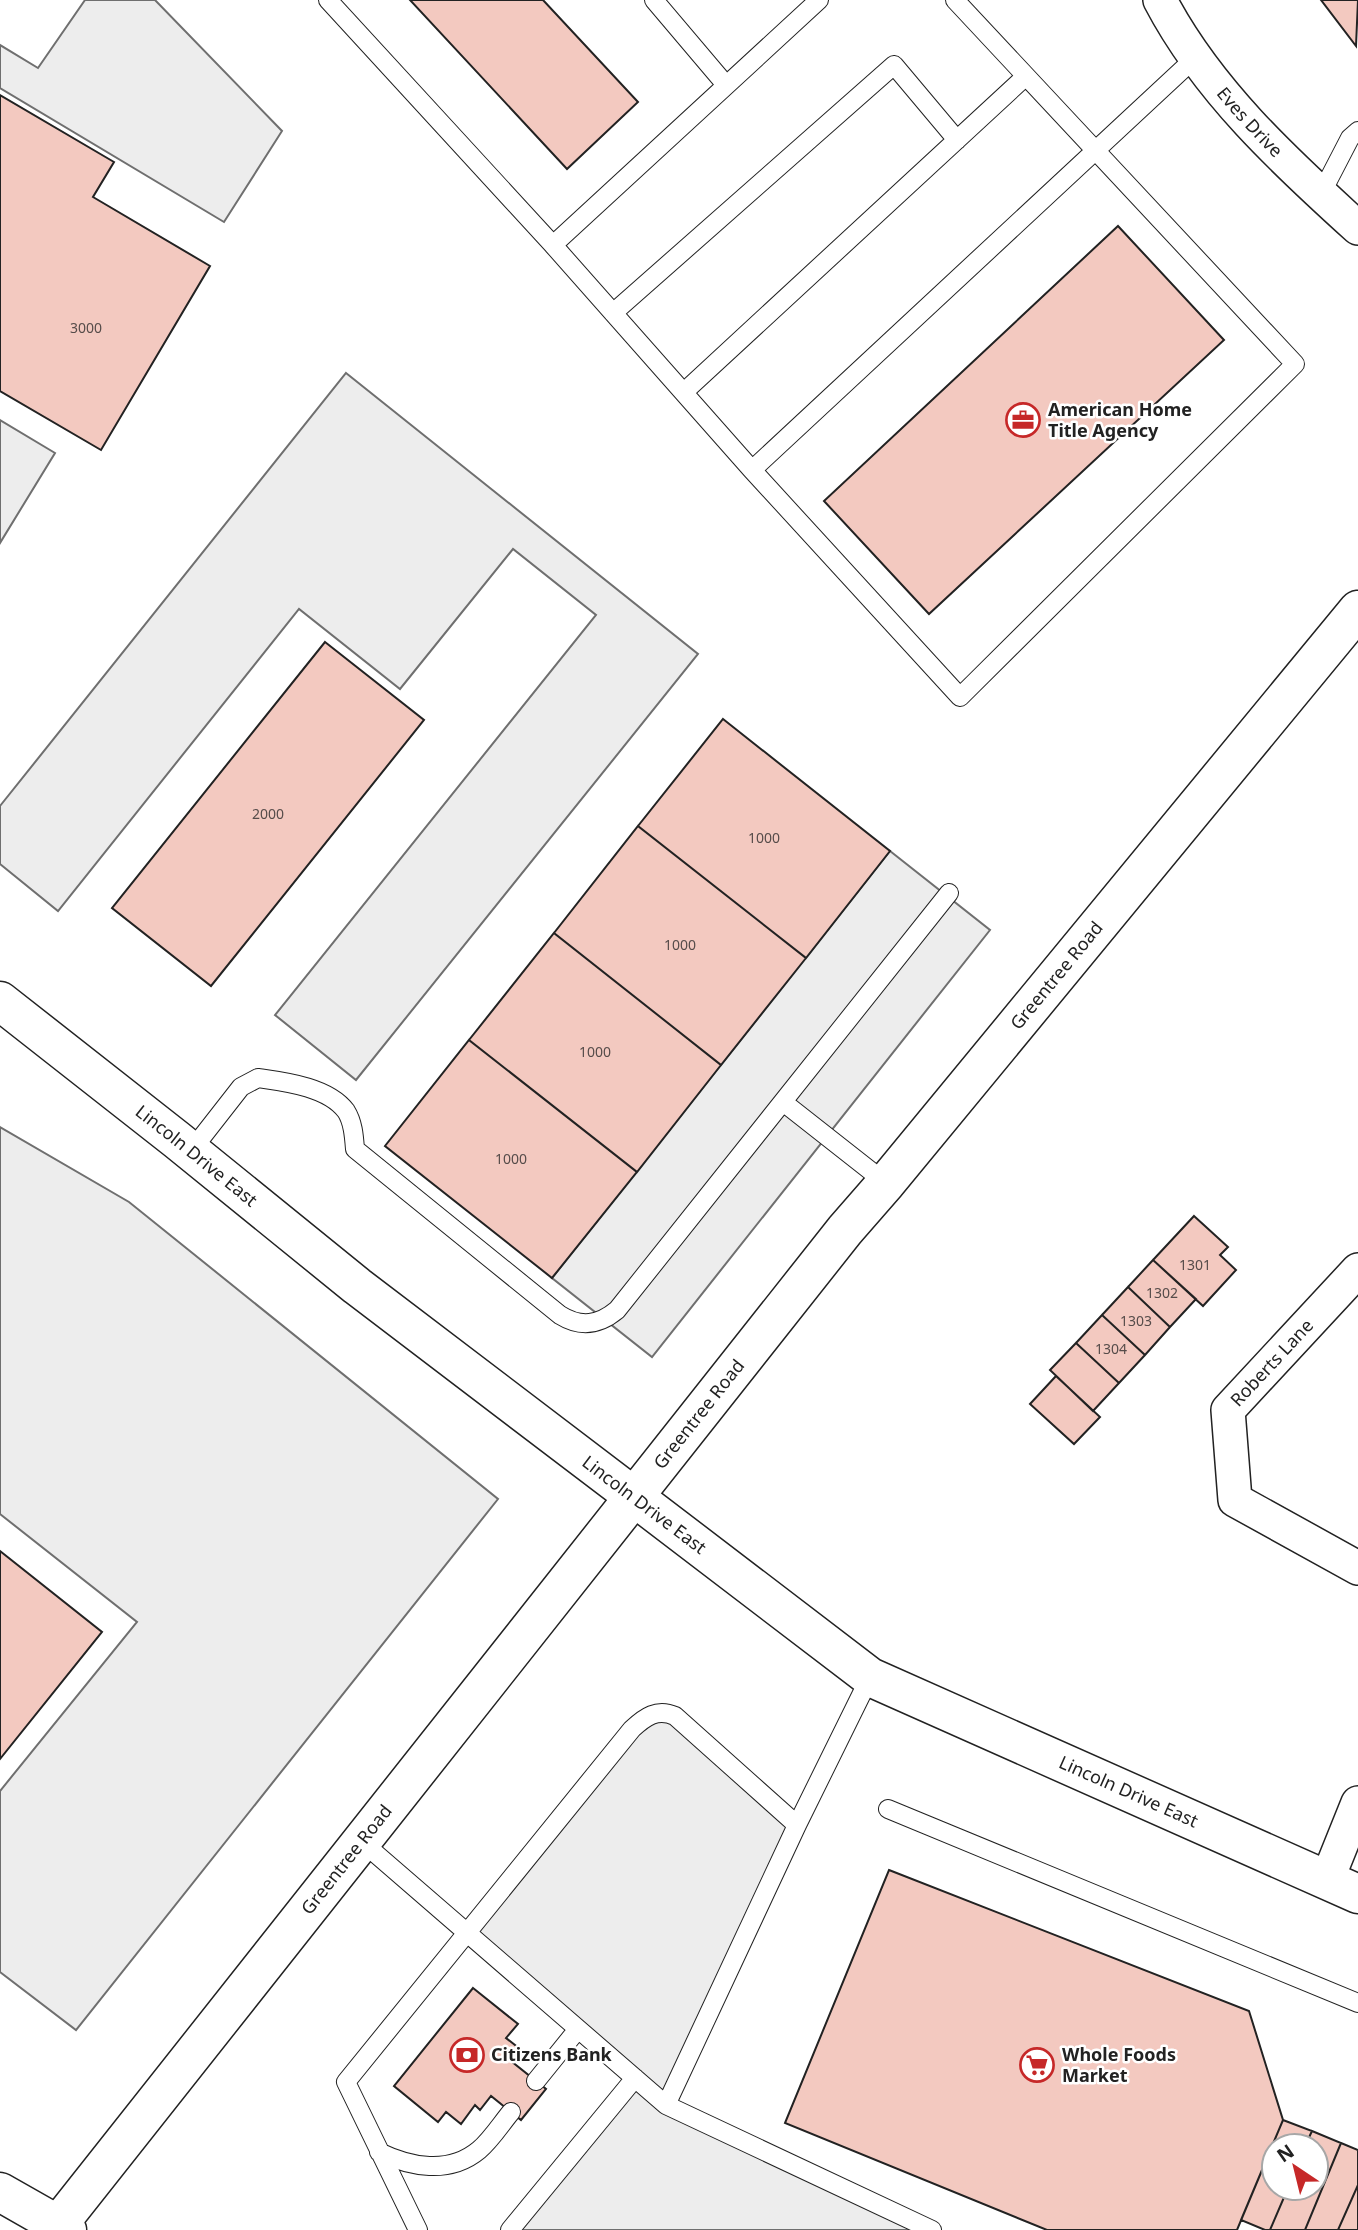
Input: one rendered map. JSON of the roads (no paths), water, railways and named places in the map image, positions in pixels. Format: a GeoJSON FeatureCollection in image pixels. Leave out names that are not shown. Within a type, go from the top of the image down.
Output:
{"type":"FeatureCollection","features":[{"type":"Feature","properties":{"kind":"main road","name":"Greentree Road"},"geometry":{"type":"LineString","coordinates":[[59,2229],[361,1841],[845,1230],[1358,610]]}},
{"type":"Feature","properties":{"kind":"main road","name":"Lincoln Drive East"},"geometry":{"type":"LineString","coordinates":[[0,1001],[358,1286],[870,1677],[1342,1887]]}},
{"type":"Feature","properties":{"kind":"main road"},"geometry":{"type":"LineString","coordinates":[[0,2192],[59,2229]]}},
{"type":"Feature","properties":{"kind":"street","name":"Eves Drive"},"geometry":{"type":"LineString","coordinates":[[1160,0],[1196,57],[1232,104],[1358,228]]}},
{"type":"Feature","properties":{"kind":"street","name":"Roberts Lane"},"geometry":{"type":"LineString","coordinates":[[1358,1270],[1227,1410],[1235,1500],[1358,1569]]}},
{"type":"Feature","properties":{"kind":"street"},"geometry":{"type":"LineString","coordinates":[[1342,1887],[1358,1803]]}},
{"type":"Feature","properties":{"kind":"lane"},"geometry":{"type":"LineString","coordinates":[[328,0],[553,245],[752,470],[960,697],[1295,364],[955,0]]}},
{"type":"Feature","properties":{"kind":"lane"},"geometry":{"type":"LineString","coordinates":[[654,0],[726,85]]}},
{"type":"Feature","properties":{"kind":"lane"},"geometry":{"type":"LineString","coordinates":[[553,245],[819,0]]}},
{"type":"Feature","properties":{"kind":"lane"},"geometry":{"type":"LineString","coordinates":[[752,470],[1196,57]]}},
{"type":"Feature","properties":{"kind":"lane"},"geometry":{"type":"LineString","coordinates":[[613,313],[894,65],[957,140]]}},
{"type":"Feature","properties":{"kind":"lane"},"geometry":{"type":"LineString","coordinates":[[684,393],[1026,76]]}},
{"type":"Feature","properties":{"kind":"lane"},"geometry":{"type":"LineString","coordinates":[[1321,194],[1350,138],[1358,131]]}},
{"type":"Feature","properties":{"kind":"lane"},"geometry":{"type":"LineString","coordinates":[[191,1151],[241,1087],[258,1078],[317,1091],[334,1100],[346,1112],[353,1129],[355,1149],[561,1315],[573,1322],[594,1323],[615,1312],[949,893]]}},
{"type":"Feature","properties":{"kind":"lane"},"geometry":{"type":"LineString","coordinates":[[783,1102],[886,1183]]}},
{"type":"Feature","properties":{"kind":"lane"},"geometry":{"type":"LineString","coordinates":[[666,2105],[797,1825],[870,1677]]}},
{"type":"Feature","properties":{"kind":"lane"},"geometry":{"type":"LineString","coordinates":[[418,2230],[346,2082],[632,1729],[643,1719],[656,1713],[668,1713],[682,1721],[797,1825]]}},
{"type":"Feature","properties":{"kind":"lane"},"geometry":{"type":"LineString","coordinates":[[888,1809],[1358,2003]]}},
{"type":"Feature","properties":{"kind":"lane"},"geometry":{"type":"LineString","coordinates":[[361,1841],[666,2105],[932,2230]]}},
{"type":"Feature","properties":{"kind":"lane"},"geometry":{"type":"LineString","coordinates":[[536,2081],[578,2029]]}},
{"type":"Feature","properties":{"kind":"lane"},"geometry":{"type":"LineString","coordinates":[[510,2230],[635,2078]]}},
{"type":"Feature","properties":{"kind":"lane"},"geometry":{"type":"LineString","coordinates":[[379,2152],[403,2163],[429,2167],[455,2163],[479,2151],[511,2112]]}},
{"type":"Feature","properties":{"kind":"place","name":"American Home Title Agency"},"geometry":{"type":"Point","coordinates":[1023,420]}},
{"type":"Feature","properties":{"kind":"place","name":"Citizens Bank"},"geometry":{"type":"Point","coordinates":[467,2055]}},
{"type":"Feature","properties":{"kind":"place","name":"Whole Foods Market"},"geometry":{"type":"Point","coordinates":[1037,2065]}}]}
